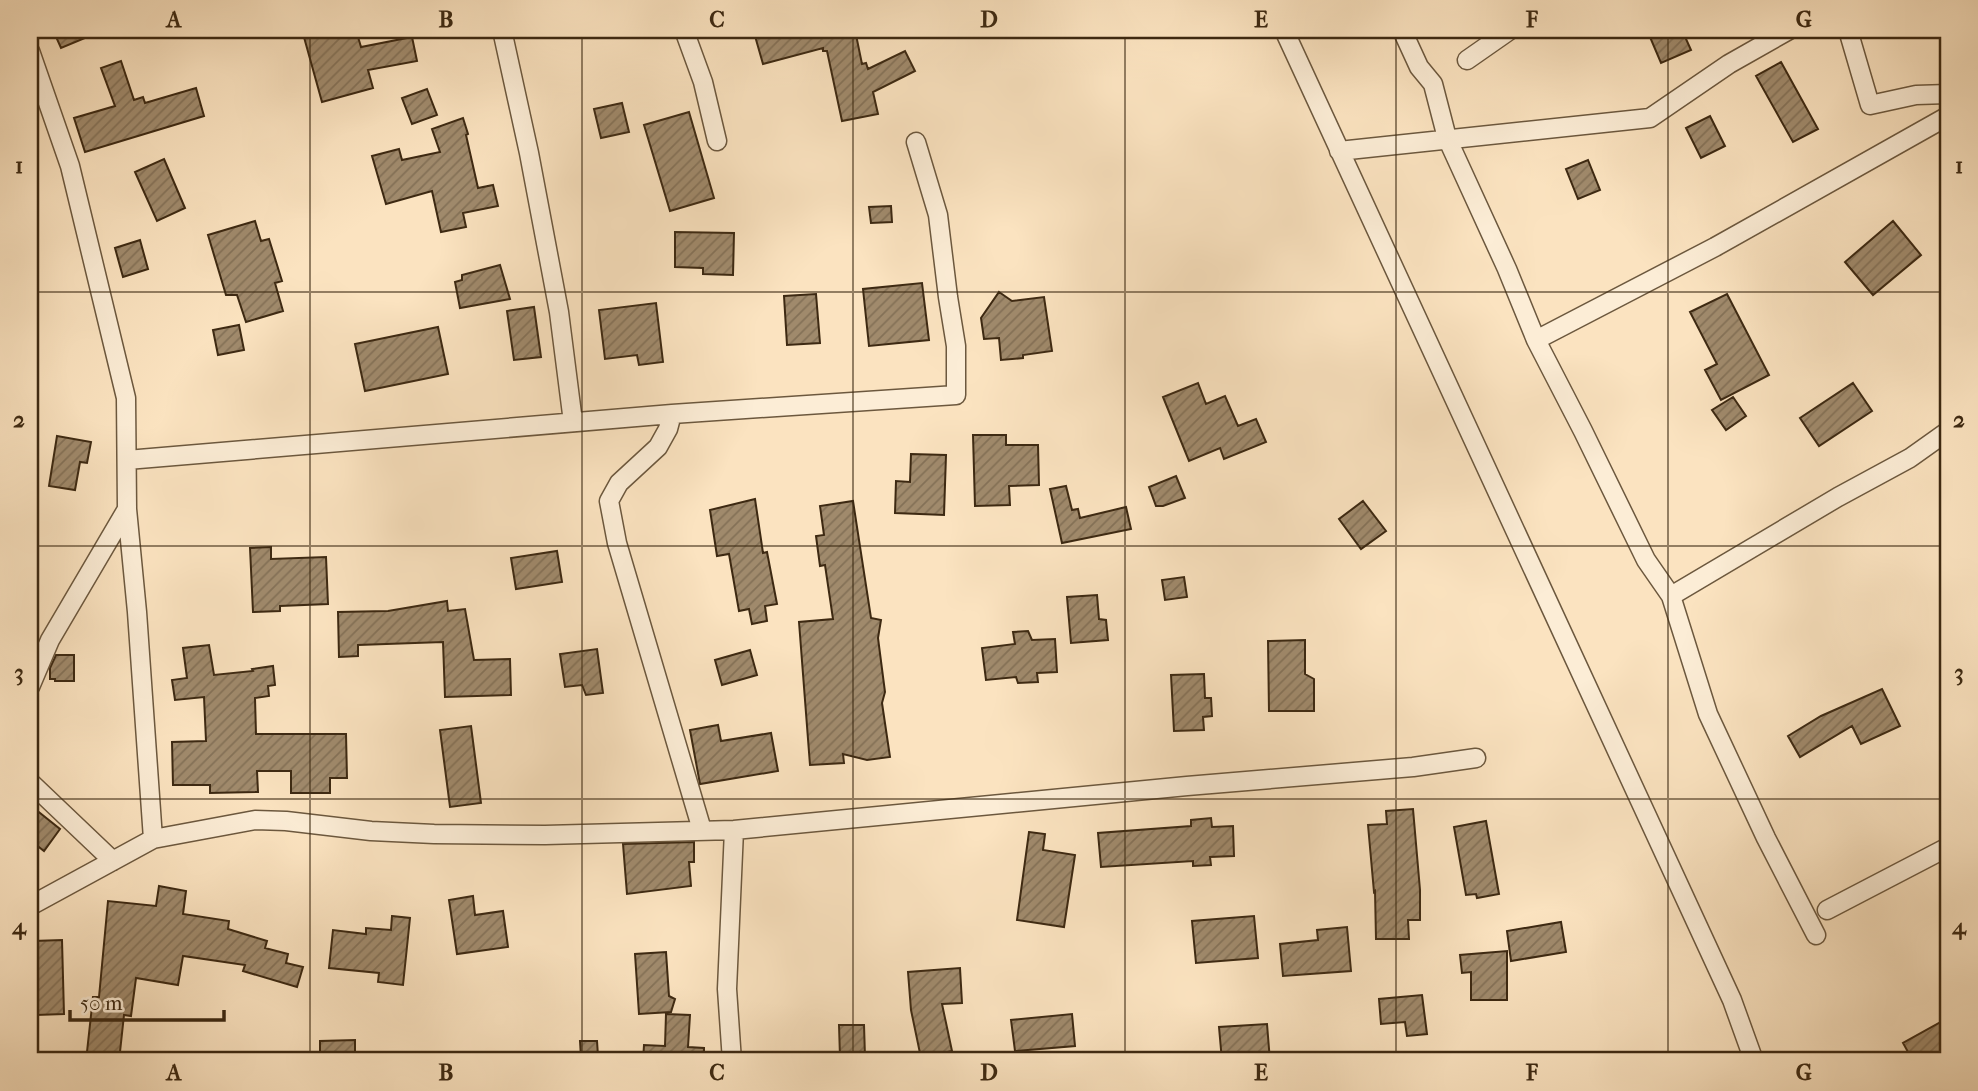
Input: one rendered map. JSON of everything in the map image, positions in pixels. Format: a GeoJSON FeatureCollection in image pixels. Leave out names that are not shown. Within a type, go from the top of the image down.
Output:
{"type":"FeatureCollection","features":[{"type":"Feature","properties":{"kind":"street"},"geometry":{"type":"LineString","coordinates":[[502,30],[559,312],[573,422]]}},
{"type":"Feature","properties":{"kind":"street"},"geometry":{"type":"LineString","coordinates":[[684,30],[703,82],[717,141]]}},
{"type":"Feature","properties":{"kind":"street"},"geometry":{"type":"LineString","coordinates":[[1284,30],[1732,1000],[1754,1061]]}},
{"type":"Feature","properties":{"kind":"street"},"geometry":{"type":"LineString","coordinates":[[1402,30],[1419,67],[1433,84],[1447,138],[1536,340],[1646,560],[1671,596],[1708,714],[1766,838],[1816,935]]}},
{"type":"Feature","properties":{"kind":"street"},"geometry":{"type":"LineString","coordinates":[[1467,60],[1510,30]]}},
{"type":"Feature","properties":{"kind":"street"},"geometry":{"type":"LineString","coordinates":[[1339,151],[1650,118],[1729,64],[1789,30]]}},
{"type":"Feature","properties":{"kind":"street"},"geometry":{"type":"LineString","coordinates":[[1848,30],[1870,105],[1916,95],[1948,94]]}},
{"type":"Feature","properties":{"kind":"street"},"geometry":{"type":"LineString","coordinates":[[30,51],[71,166],[125,398],[127,509],[153,839]]}},
{"type":"Feature","properties":{"kind":"street"},"geometry":{"type":"LineString","coordinates":[[1536,340],[1715,247],[1948,116]]}},
{"type":"Feature","properties":{"kind":"street"},"geometry":{"type":"LineString","coordinates":[[127,460],[671,414],[956,395],[956,345],[938,215],[916,142]]}},
{"type":"Feature","properties":{"kind":"street"},"geometry":{"type":"LineString","coordinates":[[671,414],[668,429],[658,447],[619,483],[609,501],[617,542],[702,830]]}},
{"type":"Feature","properties":{"kind":"street"},"geometry":{"type":"LineString","coordinates":[[1671,596],[1838,497],[1910,458],[1948,431]]}},
{"type":"Feature","properties":{"kind":"street"},"geometry":{"type":"LineString","coordinates":[[30,687],[50,640],[127,509]]}},
{"type":"Feature","properties":{"kind":"street"},"geometry":{"type":"LineString","coordinates":[[30,906],[153,839],[255,820],[434,834],[545,835],[734,830],[1413,767],[1476,758]]}},
{"type":"Feature","properties":{"kind":"street"},"geometry":{"type":"LineString","coordinates":[[30,782],[113,861]]}},
{"type":"Feature","properties":{"kind":"street"},"geometry":{"type":"LineString","coordinates":[[732,1061],[727,989],[734,830]]}},
{"type":"Feature","properties":{"kind":"street"},"geometry":{"type":"LineString","coordinates":[[1828,909],[1948,847]]}},
{"type":"Feature","properties":{"kind":"building"},"geometry":{"type":"Polygon","coordinates":[[[53,30],[104,30],[61,48],[53,30]]]}},
{"type":"Feature","properties":{"kind":"building"},"geometry":{"type":"Polygon","coordinates":[[[302,30],[356,30],[361,47],[412,37],[417,61],[368,70],[373,88],[322,102],[302,30]]]}},
{"type":"Feature","properties":{"kind":"building"},"geometry":{"type":"Polygon","coordinates":[[[778,30],[855,30],[862,64],[866,63],[868,69],[905,51],[915,71],[873,92],[878,114],[842,121],[827,51],[823,51],[823,48],[763,64],[755,36],[778,30]]]}},
{"type":"Feature","properties":{"kind":"building"},"geometry":{"type":"Polygon","coordinates":[[[1647,30],[1682,30],[1691,50],[1661,63],[1647,30]]]}},
{"type":"Feature","properties":{"kind":"building"},"geometry":{"type":"Polygon","coordinates":[[[121,61],[134,100],[143,97],[145,103],[196,88],[204,116],[85,152],[74,118],[115,106],[101,68],[121,61]]]}},
{"type":"Feature","properties":{"kind":"building"},"geometry":{"type":"Polygon","coordinates":[[[1781,62],[1818,129],[1793,142],[1756,76],[1781,62]]]}},
{"type":"Feature","properties":{"kind":"building"},"geometry":{"type":"Polygon","coordinates":[[[427,89],[437,115],[412,124],[402,98],[427,89]]]}},
{"type":"Feature","properties":{"kind":"building"},"geometry":{"type":"Polygon","coordinates":[[[622,103],[629,132],[601,138],[594,109],[622,103]]]}},
{"type":"Feature","properties":{"kind":"building"},"geometry":{"type":"Polygon","coordinates":[[[689,112],[714,198],[670,211],[644,125],[689,112]]]}},
{"type":"Feature","properties":{"kind":"building"},"geometry":{"type":"Polygon","coordinates":[[[1710,116],[1725,146],[1701,158],[1686,128],[1710,116]]]}},
{"type":"Feature","properties":{"kind":"building"},"geometry":{"type":"Polygon","coordinates":[[[463,118],[478,188],[493,185],[498,206],[463,213],[466,227],[441,232],[432,191],[386,204],[372,156],[399,149],[402,160],[440,152],[432,129],[463,118]]]}},
{"type":"Feature","properties":{"kind":"building"},"geometry":{"type":"Polygon","coordinates":[[[164,159],[185,208],[157,221],[135,172],[164,159]]]}},
{"type":"Feature","properties":{"kind":"building"},"geometry":{"type":"Polygon","coordinates":[[[1588,160],[1600,190],[1578,199],[1566,169],[1588,160]]]}},
{"type":"Feature","properties":{"kind":"building"},"geometry":{"type":"Polygon","coordinates":[[[891,206],[892,222],[871,223],[869,207],[891,206]]]}},
{"type":"Feature","properties":{"kind":"building"},"geometry":{"type":"Polygon","coordinates":[[[255,221],[261,241],[269,239],[282,281],[275,283],[283,311],[246,322],[237,295],[226,295],[208,235],[255,221]]]}},
{"type":"Feature","properties":{"kind":"building"},"geometry":{"type":"Polygon","coordinates":[[[1893,221],[1921,255],[1873,295],[1845,262],[1893,221]]]}},
{"type":"Feature","properties":{"kind":"building"},"geometry":{"type":"Polygon","coordinates":[[[675,232],[734,233],[733,275],[703,274],[703,268],[675,267],[675,232]]]}},
{"type":"Feature","properties":{"kind":"building"},"geometry":{"type":"Polygon","coordinates":[[[140,240],[148,269],[123,277],[115,248],[140,240]]]}},
{"type":"Feature","properties":{"kind":"building"},"geometry":{"type":"Polygon","coordinates":[[[500,265],[510,299],[460,308],[455,282],[462,280],[462,275],[500,265]]]}},
{"type":"Feature","properties":{"kind":"building"},"geometry":{"type":"Polygon","coordinates":[[[922,283],[929,340],[869,346],[863,289],[922,283]]]}},
{"type":"Feature","properties":{"kind":"building"},"geometry":{"type":"Polygon","coordinates":[[[999,292],[1012,301],[1044,297],[1052,351],[1001,360],[999,338],[984,339],[981,318],[999,292]]]}},
{"type":"Feature","properties":{"kind":"building"},"geometry":{"type":"Polygon","coordinates":[[[816,294],[820,343],[787,345],[784,296],[816,294]]]}},
{"type":"Feature","properties":{"kind":"building"},"geometry":{"type":"Polygon","coordinates":[[[1727,294],[1769,375],[1721,400],[1705,370],[1717,364],[1690,312],[1727,294]]]}},
{"type":"Feature","properties":{"kind":"building"},"geometry":{"type":"Polygon","coordinates":[[[656,303],[663,362],[639,365],[637,355],[605,359],[599,310],[656,303]]]}},
{"type":"Feature","properties":{"kind":"building"},"geometry":{"type":"Polygon","coordinates":[[[534,307],[541,357],[514,360],[507,311],[534,307]]]}},
{"type":"Feature","properties":{"kind":"building"},"geometry":{"type":"Polygon","coordinates":[[[239,325],[244,350],[218,355],[213,330],[239,325]]]}},
{"type":"Feature","properties":{"kind":"building"},"geometry":{"type":"Polygon","coordinates":[[[438,327],[448,374],[365,391],[355,344],[438,327]]]}},
{"type":"Feature","properties":{"kind":"building"},"geometry":{"type":"Polygon","coordinates":[[[1198,383],[1206,404],[1225,396],[1238,426],[1256,419],[1266,442],[1224,459],[1220,448],[1189,461],[1163,397],[1198,383]]]}},
{"type":"Feature","properties":{"kind":"building"},"geometry":{"type":"Polygon","coordinates":[[[1853,383],[1872,411],[1819,446],[1800,418],[1853,383]]]}},
{"type":"Feature","properties":{"kind":"building"},"geometry":{"type":"Polygon","coordinates":[[[1733,397],[1746,416],[1726,430],[1712,410],[1733,397]]]}},
{"type":"Feature","properties":{"kind":"building"},"geometry":{"type":"Polygon","coordinates":[[[973,435],[1006,435],[1006,445],[1038,445],[1039,485],[1009,486],[1010,505],[975,506],[973,435]]]}},
{"type":"Feature","properties":{"kind":"building"},"geometry":{"type":"Polygon","coordinates":[[[57,436],[91,442],[87,463],[80,462],[75,490],[49,486],[57,436]]]}},
{"type":"Feature","properties":{"kind":"building"},"geometry":{"type":"Polygon","coordinates":[[[911,454],[946,455],[944,515],[895,513],[896,481],[910,482],[911,454]]]}},
{"type":"Feature","properties":{"kind":"building"},"geometry":{"type":"Polygon","coordinates":[[[1176,476],[1185,498],[1156,506],[1149,487],[1176,476]]]}},
{"type":"Feature","properties":{"kind":"building"},"geometry":{"type":"Polygon","coordinates":[[[1066,486],[1072,510],[1078,509],[1080,518],[1126,507],[1131,529],[1062,543],[1050,489],[1066,486]]]}},
{"type":"Feature","properties":{"kind":"building"},"geometry":{"type":"Polygon","coordinates":[[[755,499],[763,553],[767,552],[777,604],[765,606],[767,621],[752,624],[749,609],[739,611],[729,554],[717,556],[710,510],[755,499]]]}},
{"type":"Feature","properties":{"kind":"building"},"geometry":{"type":"Polygon","coordinates":[[[853,501],[871,618],[881,620],[878,638],[885,692],[882,703],[890,757],[867,760],[843,754],[844,763],[810,765],[799,622],[833,619],[825,565],[820,566],[816,536],[824,535],[820,506],[853,501]]]}},
{"type":"Feature","properties":{"kind":"building"},"geometry":{"type":"Polygon","coordinates":[[[1363,501],[1386,531],[1361,549],[1339,519],[1363,501]]]}},
{"type":"Feature","properties":{"kind":"building"},"geometry":{"type":"Polygon","coordinates":[[[271,547],[271,559],[326,557],[328,604],[280,606],[280,611],[253,612],[250,548],[271,547]]]}},
{"type":"Feature","properties":{"kind":"building"},"geometry":{"type":"Polygon","coordinates":[[[557,551],[562,582],[516,589],[511,558],[557,551]]]}},
{"type":"Feature","properties":{"kind":"building"},"geometry":{"type":"Polygon","coordinates":[[[1184,577],[1187,597],[1165,600],[1162,580],[1184,577]]]}},
{"type":"Feature","properties":{"kind":"building"},"geometry":{"type":"Polygon","coordinates":[[[1097,595],[1099,619],[1106,620],[1108,640],[1071,643],[1067,597],[1097,595]]]}},
{"type":"Feature","properties":{"kind":"building"},"geometry":{"type":"Polygon","coordinates":[[[447,601],[448,611],[465,609],[474,660],[510,659],[511,695],[445,697],[443,642],[358,645],[358,656],[339,657],[338,612],[388,611],[447,601]]]}},
{"type":"Feature","properties":{"kind":"building"},"geometry":{"type":"Polygon","coordinates":[[[1028,631],[1032,640],[1055,639],[1057,672],[1037,673],[1038,682],[1018,683],[1016,677],[986,680],[982,648],[1015,644],[1013,632],[1028,631]]]}},
{"type":"Feature","properties":{"kind":"building"},"geometry":{"type":"Polygon","coordinates":[[[1305,640],[1305,674],[1314,679],[1314,711],[1269,711],[1268,641],[1305,640]]]}},
{"type":"Feature","properties":{"kind":"building"},"geometry":{"type":"Polygon","coordinates":[[[209,645],[214,675],[273,666],[275,685],[268,686],[269,696],[255,698],[256,734],[346,734],[347,778],[330,778],[330,793],[291,793],[291,771],[257,771],[258,792],[210,793],[210,785],[173,785],[172,742],[206,741],[204,697],[175,700],[172,680],[187,678],[183,648],[209,645]]]}},
{"type":"Feature","properties":{"kind":"building"},"geometry":{"type":"Polygon","coordinates":[[[597,649],[603,693],[586,695],[582,685],[565,687],[560,654],[597,649]]]}},
{"type":"Feature","properties":{"kind":"building"},"geometry":{"type":"Polygon","coordinates":[[[750,650],[757,675],[722,685],[715,660],[750,650]]]}},
{"type":"Feature","properties":{"kind":"building"},"geometry":{"type":"Polygon","coordinates":[[[56,655],[74,655],[74,681],[50,679],[50,668],[56,655]]]}},
{"type":"Feature","properties":{"kind":"building"},"geometry":{"type":"Polygon","coordinates":[[[1204,674],[1205,698],[1211,698],[1212,716],[1203,717],[1204,730],[1174,731],[1171,675],[1204,674]]]}},
{"type":"Feature","properties":{"kind":"building"},"geometry":{"type":"Polygon","coordinates":[[[1882,689],[1900,726],[1861,744],[1852,726],[1800,757],[1788,736],[1821,716],[1882,689]]]}},
{"type":"Feature","properties":{"kind":"building"},"geometry":{"type":"Polygon","coordinates":[[[718,725],[721,741],[771,733],[778,771],[700,784],[690,730],[718,725]]]}},
{"type":"Feature","properties":{"kind":"building"},"geometry":{"type":"Polygon","coordinates":[[[471,726],[481,803],[450,807],[440,730],[471,726]]]}},
{"type":"Feature","properties":{"kind":"building"},"geometry":{"type":"Polygon","coordinates":[[[30,805],[60,829],[44,851],[30,840],[30,805]]]}},
{"type":"Feature","properties":{"kind":"building"},"geometry":{"type":"Polygon","coordinates":[[[1413,809],[1420,920],[1408,920],[1409,939],[1376,939],[1375,891],[1368,825],[1387,824],[1386,811],[1413,809]]]}},
{"type":"Feature","properties":{"kind":"building"},"geometry":{"type":"Polygon","coordinates":[[[1211,818],[1212,827],[1233,826],[1234,856],[1210,857],[1211,865],[1193,866],[1193,861],[1101,867],[1098,833],[1191,826],[1191,820],[1211,818]]]}},
{"type":"Feature","properties":{"kind":"building"},"geometry":{"type":"Polygon","coordinates":[[[1486,821],[1499,894],[1477,898],[1476,894],[1466,895],[1454,827],[1486,821]]]}},
{"type":"Feature","properties":{"kind":"building"},"geometry":{"type":"Polygon","coordinates":[[[1029,832],[1045,834],[1043,850],[1075,855],[1064,927],[1017,920],[1029,832]]]}},
{"type":"Feature","properties":{"kind":"building"},"geometry":{"type":"Polygon","coordinates":[[[694,842],[694,862],[689,862],[691,886],[627,894],[623,844],[694,842]]]}},
{"type":"Feature","properties":{"kind":"building"},"geometry":{"type":"Polygon","coordinates":[[[159,886],[186,891],[183,914],[229,921],[228,929],[267,941],[265,948],[288,954],[286,963],[303,967],[297,987],[243,971],[245,965],[183,956],[178,985],[136,978],[131,1016],[124,1015],[119,1061],[86,1061],[93,997],[99,997],[108,901],[156,906],[159,886]]]}},
{"type":"Feature","properties":{"kind":"building"},"geometry":{"type":"Polygon","coordinates":[[[473,896],[475,915],[503,911],[508,947],[457,954],[449,900],[473,896]]]}},
{"type":"Feature","properties":{"kind":"building"},"geometry":{"type":"Polygon","coordinates":[[[392,916],[410,918],[403,985],[378,982],[379,973],[329,968],[333,930],[366,934],[366,928],[391,930],[392,916]]]}},
{"type":"Feature","properties":{"kind":"building"},"geometry":{"type":"Polygon","coordinates":[[[1254,916],[1258,958],[1196,963],[1192,921],[1254,916]]]}},
{"type":"Feature","properties":{"kind":"building"},"geometry":{"type":"Polygon","coordinates":[[[1561,922],[1566,952],[1511,961],[1507,931],[1561,922]]]}},
{"type":"Feature","properties":{"kind":"building"},"geometry":{"type":"Polygon","coordinates":[[[1347,927],[1351,971],[1283,976],[1280,944],[1318,940],[1317,930],[1347,927]]]}},
{"type":"Feature","properties":{"kind":"building"},"geometry":{"type":"Polygon","coordinates":[[[62,940],[64,1014],[36,1015],[33,941],[62,940]]]}},
{"type":"Feature","properties":{"kind":"building"},"geometry":{"type":"Polygon","coordinates":[[[1507,951],[1507,1000],[1471,1000],[1471,972],[1462,973],[1460,955],[1507,951]]]}},
{"type":"Feature","properties":{"kind":"building"},"geometry":{"type":"Polygon","coordinates":[[[666,952],[669,996],[675,999],[671,1012],[639,1014],[635,954],[666,952]]]}},
{"type":"Feature","properties":{"kind":"building"},"geometry":{"type":"Polygon","coordinates":[[[960,968],[962,1003],[942,1004],[952,1051],[921,1058],[911,1010],[908,972],[960,968]]]}},
{"type":"Feature","properties":{"kind":"building"},"geometry":{"type":"Polygon","coordinates":[[[1422,995],[1427,1034],[1407,1036],[1405,1022],[1381,1024],[1379,999],[1422,995]]]}},
{"type":"Feature","properties":{"kind":"building"},"geometry":{"type":"Polygon","coordinates":[[[666,1014],[690,1015],[688,1047],[704,1048],[704,1061],[643,1061],[644,1045],[665,1046],[666,1014]]]}},
{"type":"Feature","properties":{"kind":"building"},"geometry":{"type":"Polygon","coordinates":[[[1072,1014],[1075,1046],[1015,1051],[1011,1020],[1072,1014]]]}},
{"type":"Feature","properties":{"kind":"building"},"geometry":{"type":"Polygon","coordinates":[[[1948,1018],[1948,1057],[1941,1061],[1913,1061],[1903,1043],[1948,1018]]]}},
{"type":"Feature","properties":{"kind":"building"},"geometry":{"type":"Polygon","coordinates":[[[1267,1024],[1270,1061],[1222,1061],[1219,1027],[1267,1024]]]}},
{"type":"Feature","properties":{"kind":"building"},"geometry":{"type":"Polygon","coordinates":[[[839,1025],[864,1025],[865,1057],[840,1057],[839,1025]]]}},
{"type":"Feature","properties":{"kind":"building"},"geometry":{"type":"Polygon","coordinates":[[[355,1040],[355,1057],[320,1058],[320,1041],[355,1040]]]}},
{"type":"Feature","properties":{"kind":"building"},"geometry":{"type":"Polygon","coordinates":[[[580,1041],[597,1041],[598,1056],[581,1058],[580,1041]]]}}]}
